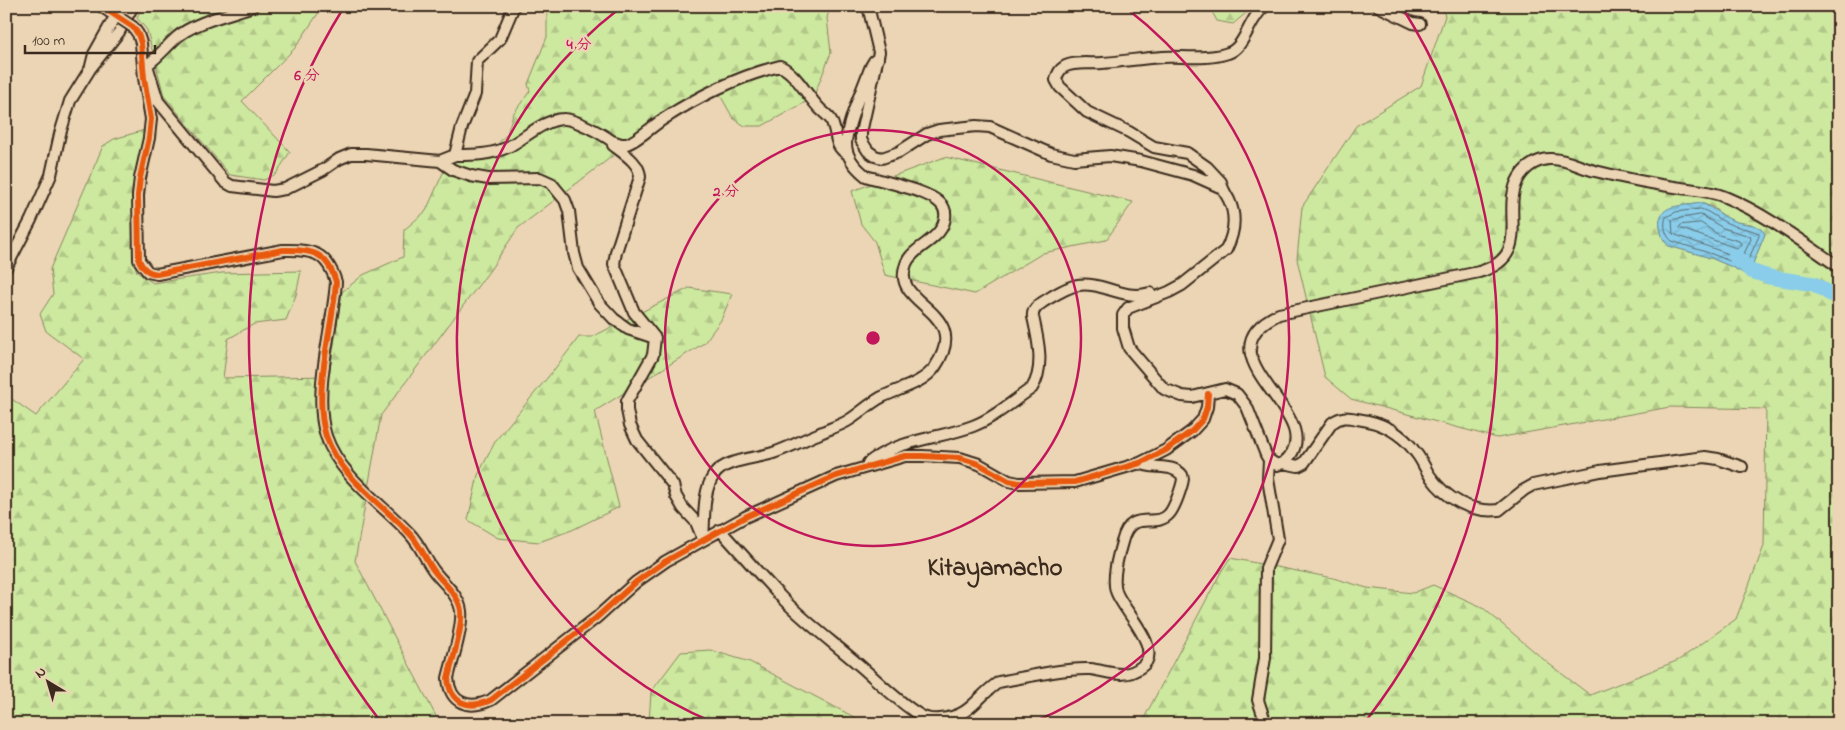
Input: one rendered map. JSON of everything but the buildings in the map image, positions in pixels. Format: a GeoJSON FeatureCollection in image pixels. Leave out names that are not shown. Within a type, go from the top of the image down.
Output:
{"type":"FeatureCollection","features":[{"type":"Feature","properties":{"kind":"street"},"geometry":{"type":"LineString","coordinates":[[101,6],[119,14],[133,27],[141,43],[145,66],[151,119],[138,195],[139,260],[148,272],[157,274],[283,250],[302,249],[319,255],[328,264],[336,282],[322,385],[322,412],[327,438],[332,450],[352,477],[416,542],[432,569],[458,602],[462,621],[448,678],[448,686],[452,695],[459,701],[469,705],[480,705],[491,700],[596,618],[636,582],[666,561],[745,517],[836,476],[905,456],[960,458],[979,464],[1009,481],[1019,483],[1074,482],[1140,463],[1166,450],[1192,431],[1202,418],[1207,407],[1208,394]]}},
{"type":"Feature","properties":{"kind":"street"},"geometry":{"type":"LineString","coordinates":[[6,268],[31,220],[51,175],[70,101],[90,69],[119,32],[133,6]]}},
{"type":"Feature","properties":{"kind":"street"},"geometry":{"type":"LineString","coordinates":[[145,66],[159,57],[176,37],[253,6]]}},
{"type":"Feature","properties":{"kind":"street"},"geometry":{"type":"LineString","coordinates":[[455,155],[462,127],[475,94],[477,61],[500,39],[514,6]]}},
{"type":"Feature","properties":{"kind":"street"},"geometry":{"type":"LineString","coordinates":[[868,6],[878,43],[878,59],[861,133],[864,145],[874,156],[882,158],[890,156],[927,134],[939,130],[976,126],[990,127],[1051,154],[1074,159],[1110,156],[1141,161],[1193,175],[1222,188]]}},
{"type":"Feature","properties":{"kind":"street"},"geometry":{"type":"LineString","coordinates":[[1265,6],[1258,11],[1248,26],[1242,42],[1228,53],[1188,57],[1137,58],[1108,63],[1069,65],[1060,71],[1056,80],[1060,88],[1087,112],[1129,132],[1154,147],[1187,153],[1196,158],[1221,182],[1222,188],[1229,199],[1234,216],[1234,227],[1226,250],[1182,285],[1125,310],[1123,328],[1129,348],[1164,389],[1182,396],[1192,397],[1225,390],[1237,394],[1247,407],[1269,460],[1268,479],[1278,539],[1266,568],[1265,658],[1258,700],[1266,724]]}},
{"type":"Feature","properties":{"kind":"street"},"geometry":{"type":"LineString","coordinates":[[1378,6],[1413,23],[1420,24]]}},
{"type":"Feature","properties":{"kind":"street"},"geometry":{"type":"LineString","coordinates":[[90,69],[94,54],[119,14]]}},
{"type":"Feature","properties":{"kind":"street"},"geometry":{"type":"LineString","coordinates":[[703,539],[706,496],[714,475],[722,467],[774,453],[848,421],[871,403],[895,390],[923,379],[934,368],[943,349],[945,330],[940,320],[908,290],[904,274],[909,258],[937,235],[946,217],[944,208],[940,203],[925,194],[866,176],[858,170],[848,154],[846,143],[851,122],[871,66],[878,59]]}},
{"type":"Feature","properties":{"kind":"street"},"geometry":{"type":"LineString","coordinates":[[145,66],[158,101],[225,182],[232,186],[273,191],[284,189],[351,154],[384,155],[440,161],[455,155],[493,153],[508,147],[552,122],[563,119],[574,120],[612,141],[628,144],[665,118],[714,90],[752,73],[780,66],[789,72],[830,118],[837,143],[840,149],[848,154]]}},
{"type":"Feature","properties":{"kind":"street"},"geometry":{"type":"LineString","coordinates":[[612,141],[613,145],[637,167],[640,177],[616,252],[614,264],[634,312],[655,338],[653,354],[627,401],[630,425],[637,440],[670,481],[684,508],[696,522],[703,539]]}},
{"type":"Feature","properties":{"kind":"street"},"geometry":{"type":"LineString","coordinates":[[1283,464],[1289,458],[1295,446],[1295,432],[1292,421],[1254,363],[1250,342],[1260,326],[1279,314],[1478,272],[1492,267],[1505,256],[1511,244],[1516,185],[1526,168],[1541,160],[1562,160],[1594,171],[1714,193],[1747,207],[1839,266]]}},
{"type":"Feature","properties":{"kind":"street"},"geometry":{"type":"LineString","coordinates":[[440,161],[453,170],[471,176],[488,179],[540,178],[551,183],[565,200],[578,268],[599,303],[614,319],[628,329],[655,338]]}},
{"type":"Feature","properties":{"kind":"street"},"geometry":{"type":"LineString","coordinates":[[865,467],[868,462],[901,446],[984,421],[1032,388],[1036,382],[1039,369],[1037,330],[1032,314],[1033,310],[1051,297],[1078,286],[1093,286],[1139,296],[1166,288],[1169,292]]}},
{"type":"Feature","properties":{"kind":"street"},"geometry":{"type":"LineString","coordinates":[[1269,460],[1278,465],[1298,466],[1304,463],[1332,423],[1338,419],[1345,417],[1372,421],[1388,428],[1404,440],[1417,453],[1428,474],[1444,493],[1460,504],[1476,509],[1500,510],[1533,485],[1600,471],[1705,457],[1742,467]]}},
{"type":"Feature","properties":{"kind":"street"},"geometry":{"type":"LineString","coordinates":[[720,530],[783,599],[882,685],[918,714],[932,719],[948,718],[961,715],[970,709],[990,688],[999,682],[1077,669],[1125,675],[1143,666],[1147,659],[1146,642],[1120,598],[1115,585],[1121,544],[1124,532],[1128,526],[1135,522],[1164,518],[1170,514],[1183,479],[1182,475],[1174,469],[1145,466],[1140,463]]}},
{"type":"Feature","properties":{"kind":"green space"},"geometry":{"type":"Polygon","coordinates":[[[142,6],[323,6],[295,48],[242,101],[290,152],[276,174],[264,180],[230,175],[164,96],[147,30],[137,18],[142,6]]]}},
{"type":"Feature","properties":{"kind":"green space"},"geometry":{"type":"Polygon","coordinates":[[[550,6],[830,6],[827,18],[831,53],[813,98],[762,126],[745,126],[733,118],[715,86],[677,107],[518,228],[490,270],[381,415],[355,561],[440,724],[6,724],[6,395],[36,416],[84,359],[46,331],[40,314],[53,294],[50,269],[103,146],[114,139],[145,130],[134,194],[134,262],[137,272],[153,283],[222,273],[301,271],[296,295],[286,320],[254,324],[228,339],[223,378],[329,376],[342,292],[363,275],[403,257],[404,230],[426,211],[443,173],[453,161],[485,158],[507,134],[513,114],[530,91],[528,84],[547,37],[547,13],[550,6]]]}},
{"type":"Feature","properties":{"kind":"green space"},"geometry":{"type":"Polygon","coordinates":[[[1209,6],[1254,6],[1233,24],[1217,21],[1209,6]]]}},
{"type":"Feature","properties":{"kind":"green space"},"geometry":{"type":"Polygon","coordinates":[[[1442,6],[1839,6],[1839,724],[1141,724],[1230,558],[1333,578],[1367,588],[1413,593],[1433,585],[1482,607],[1549,664],[1590,695],[1679,660],[1736,619],[1764,546],[1766,409],[1670,407],[1497,438],[1351,399],[1325,377],[1297,259],[1302,207],[1356,126],[1421,86],[1445,16],[1442,6]],[[1701,203],[1667,210],[1662,214],[1660,220],[1660,228],[1664,240],[1669,246],[1711,258],[1745,274],[1749,273],[1765,234],[1751,224],[1736,222],[1727,218],[1712,207],[1701,203]]]}},
{"type":"Feature","properties":{"kind":"green space"},"geometry":{"type":"Polygon","coordinates":[[[945,157],[1133,202],[1106,240],[1043,253],[975,294],[885,275],[875,242],[861,224],[852,191],[945,157]]]}},
{"type":"Feature","properties":{"kind":"green space"},"geometry":{"type":"Polygon","coordinates":[[[689,288],[732,294],[721,320],[704,343],[595,411],[619,507],[572,530],[539,542],[498,538],[468,520],[478,475],[496,440],[579,337],[592,337],[689,288]]]}},
{"type":"Feature","properties":{"kind":"green space"},"geometry":{"type":"Polygon","coordinates":[[[710,650],[750,662],[867,724],[649,724],[651,692],[681,652],[710,650]]]}},
{"type":"Feature","properties":{"kind":"water"},"geometry":{"type":"Polygon","coordinates":[[[1701,203],[1732,220],[1753,225],[1763,230],[1765,234],[1749,273],[1745,274],[1711,258],[1669,246],[1665,242],[1660,228],[1662,214],[1672,207],[1701,203]]]}},
{"type":"Feature","properties":{"kind":"waterway"},"geometry":{"type":"LineString","coordinates":[[1735,256],[1751,271],[1769,277],[1814,284],[1839,299]]}},
{"type":"Feature","properties":{"kind":"cycle path"},"geometry":{"type":"LineString","coordinates":[[101,6],[133,27],[141,43],[144,78],[151,119],[138,195],[139,260],[146,270],[157,274],[283,250],[302,250],[317,254],[328,264],[336,282],[322,380],[322,419],[326,436],[332,451],[351,477],[413,537],[434,571],[460,605],[460,626],[448,678],[452,694],[462,702],[475,704],[491,700],[596,618],[636,582],[666,561],[745,517],[836,476],[905,456],[922,456],[960,458],[979,464],[1009,481],[1019,483],[1075,482],[1140,463],[1166,450],[1192,431],[1203,419],[1207,407],[1208,394]]}},
{"type":"Feature","properties":{"kind":"district","name":"Kitayamacho"},"geometry":{"type":"Point","coordinates":[995,566]}}]}
